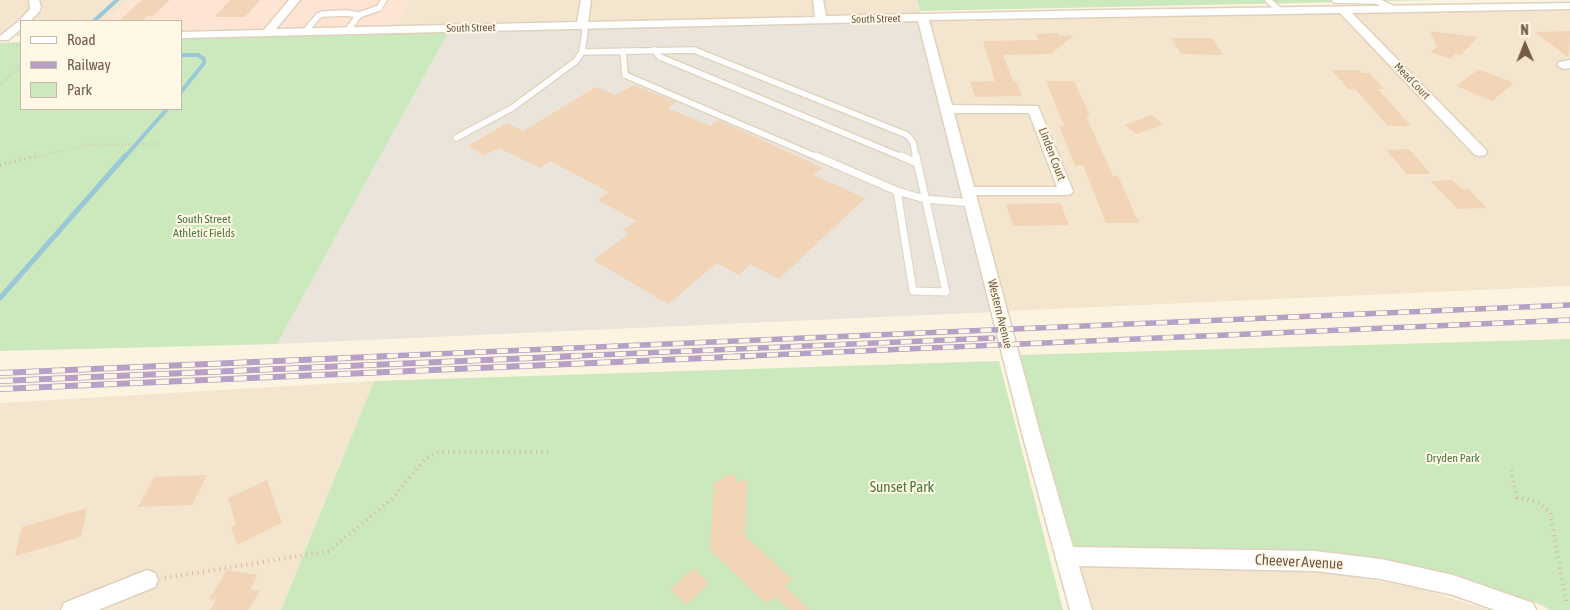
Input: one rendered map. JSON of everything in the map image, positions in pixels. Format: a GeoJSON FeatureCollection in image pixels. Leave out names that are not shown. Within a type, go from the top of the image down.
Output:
{"type":"FeatureCollection","features":[{"type":"Feature","properties":{"kind":"street"},"geometry":{"type":"LineString","coordinates":[[25,20],[35,10],[34,0]]}},
{"type":"Feature","properties":{"kind":"street"},"geometry":{"type":"LineString","coordinates":[[267,33],[295,0]]}},
{"type":"Feature","properties":{"kind":"street"},"geometry":{"type":"LineString","coordinates":[[582,26],[586,0]]}},
{"type":"Feature","properties":{"kind":"street"},"geometry":{"type":"LineString","coordinates":[[818,0],[821,20]]}},
{"type":"Feature","properties":{"kind":"street","name":"South Street"},"geometry":{"type":"LineString","coordinates":[[182,35],[1280,10],[1340,5],[1394,9],[1570,6]]}},
{"type":"Feature","properties":{"kind":"street","name":"Mead Court"},"geometry":{"type":"LineString","coordinates":[[1340,5],[1480,152]]}},
{"type":"Feature","properties":{"kind":"street","name":"Western Avenue"},"geometry":{"type":"LineString","coordinates":[[923,17],[1029,424],[1081,610]]}},
{"type":"Feature","properties":{"kind":"street"},"geometry":{"type":"LineString","coordinates":[[2,38],[20,25]]}},
{"type":"Feature","properties":{"kind":"street"},"geometry":{"type":"LineString","coordinates":[[2,38],[20,38]]}},
{"type":"Feature","properties":{"kind":"street","name":"Linden Court"},"geometry":{"type":"LineString","coordinates":[[948,109],[1034,109],[1066,191],[971,197]]}},
{"type":"Feature","properties":{"kind":"street","name":"Cheever Avenue"},"geometry":{"type":"LineString","coordinates":[[1066,556],[1316,561],[1382,570],[1453,586],[1525,610]]}},
{"type":"Feature","properties":{"kind":"street"},"geometry":{"type":"LineString","coordinates":[[72,610],[147,580]]}},
{"type":"Feature","properties":{"kind":"lane"},"geometry":{"type":"LineString","coordinates":[[305,32],[318,16],[347,13],[359,15],[379,8],[384,0]]}},
{"type":"Feature","properties":{"kind":"lane"},"geometry":{"type":"LineString","coordinates":[[1268,0],[1280,10]]}},
{"type":"Feature","properties":{"kind":"lane"},"geometry":{"type":"LineString","coordinates":[[347,31],[359,15]]}},
{"type":"Feature","properties":{"kind":"lane"},"geometry":{"type":"LineString","coordinates":[[456,138],[512,108],[576,61],[582,52],[585,31],[582,26]]}},
{"type":"Feature","properties":{"kind":"lane"},"geometry":{"type":"LineString","coordinates":[[654,50],[660,57],[917,163]]}},
{"type":"Feature","properties":{"kind":"lane"},"geometry":{"type":"LineString","coordinates":[[582,52],[694,50],[907,135],[912,142],[946,292],[913,292],[897,192]]}},
{"type":"Feature","properties":{"kind":"lane"},"geometry":{"type":"LineString","coordinates":[[623,51],[625,74],[897,192],[925,199],[952,202],[971,197]]}},
{"type":"Feature","properties":{"kind":"path"},"geometry":{"type":"LineString","coordinates":[[0,84],[20,66]]}},
{"type":"Feature","properties":{"kind":"path"},"geometry":{"type":"LineString","coordinates":[[0,165],[71,148],[157,144]]}},
{"type":"Feature","properties":{"kind":"path"},"geometry":{"type":"LineString","coordinates":[[147,580],[182,576],[328,550],[392,499],[425,459],[439,452],[548,452]]}},
{"type":"Feature","properties":{"kind":"path"},"geometry":{"type":"LineString","coordinates":[[1511,470],[1517,497],[1540,503],[1550,513],[1566,601]]}},
{"type":"Feature","properties":{"kind":"shaded area"},"geometry":{"type":"Polygon","coordinates":[[[0,0],[129,0],[106,20],[20,20],[20,36],[0,36],[0,0]]]}},
{"type":"Feature","properties":{"kind":"shaded area"},"geometry":{"type":"Polygon","coordinates":[[[129,0],[411,0],[395,27],[182,32],[182,20],[106,20],[129,0]]]}},
{"type":"Feature","properties":{"kind":"shaded area"},"geometry":{"type":"Polygon","coordinates":[[[411,0],[917,0],[922,17],[395,27],[411,0]]]}},
{"type":"Feature","properties":{"kind":"shaded area"},"geometry":{"type":"Polygon","coordinates":[[[1570,8],[1570,286],[1007,311],[928,20],[1570,8]]]}},
{"type":"Feature","properties":{"kind":"shaded area"},"geometry":{"type":"Polygon","coordinates":[[[922,22],[994,312],[277,344],[449,31],[922,22]]]}},
{"type":"Feature","properties":{"kind":"shaded area"},"geometry":{"type":"Polygon","coordinates":[[[374,381],[281,610],[0,610],[0,403],[374,381]]]}},
{"type":"Feature","properties":{"kind":"shaded area"},"geometry":{"type":"Polygon","coordinates":[[[1078,566],[1317,571],[1410,586],[1490,610],[1090,610],[1078,566]]]}},
{"type":"Feature","properties":{"kind":"green space"},"geometry":{"type":"Polygon","coordinates":[[[917,0],[1433,0],[920,11],[917,0]]]}},
{"type":"Feature","properties":{"kind":"green space","name":"South Street Athletic Fields"},"geometry":{"type":"Polygon","coordinates":[[[449,31],[277,344],[0,351],[0,43],[20,42],[20,110],[182,110],[182,38],[449,31]]]}},
{"type":"Feature","properties":{"kind":"green space","name":"Dryden Park"},"geometry":{"type":"Polygon","coordinates":[[[1570,339],[1570,610],[1550,610],[1537,603],[1424,571],[1075,549],[1018,355],[1570,339]]]}},
{"type":"Feature","properties":{"kind":"green space","name":"Sunset Park"},"geometry":{"type":"Polygon","coordinates":[[[999,361],[1063,610],[281,610],[374,381],[999,361]]]}},
{"type":"Feature","properties":{"kind":"building"},"geometry":{"type":"Polygon","coordinates":[[[142,0],[170,0],[153,16],[147,16],[144,20],[120,20],[142,0]]]}},
{"type":"Feature","properties":{"kind":"building"},"geometry":{"type":"Polygon","coordinates":[[[230,0],[260,0],[245,17],[214,17],[230,0]]]}},
{"type":"Feature","properties":{"kind":"building"},"geometry":{"type":"Polygon","coordinates":[[[1430,31],[1478,37],[1461,55],[1455,54],[1450,59],[1430,52],[1437,47],[1430,31]]]}},
{"type":"Feature","properties":{"kind":"building"},"geometry":{"type":"Polygon","coordinates":[[[1570,31],[1569,58],[1534,32],[1570,31]]]}},
{"type":"Feature","properties":{"kind":"building"},"geometry":{"type":"Polygon","coordinates":[[[1058,33],[1059,36],[1074,35],[1051,54],[1003,55],[1013,81],[1016,81],[1022,96],[975,97],[970,82],[995,81],[983,41],[1039,40],[1036,34],[1058,33]]]}},
{"type":"Feature","properties":{"kind":"building"},"geometry":{"type":"Polygon","coordinates":[[[1171,38],[1212,38],[1224,55],[1181,54],[1171,38]]]}},
{"type":"Feature","properties":{"kind":"building"},"geometry":{"type":"Polygon","coordinates":[[[1479,69],[1514,83],[1492,101],[1456,86],[1479,69]]]}},
{"type":"Feature","properties":{"kind":"building"},"geometry":{"type":"Polygon","coordinates":[[[1332,70],[1360,70],[1363,73],[1370,73],[1384,89],[1378,89],[1411,126],[1388,126],[1355,89],[1348,89],[1332,70]]]}},
{"type":"Feature","properties":{"kind":"building"},"geometry":{"type":"Polygon","coordinates":[[[1046,81],[1074,81],[1090,116],[1086,116],[1113,176],[1118,176],[1139,223],[1106,223],[1083,165],[1075,166],[1059,126],[1064,126],[1046,81]]]}},
{"type":"Feature","properties":{"kind":"building"},"geometry":{"type":"Polygon","coordinates":[[[634,85],[676,102],[667,108],[710,126],[718,120],[823,168],[813,175],[865,198],[779,279],[750,264],[739,275],[717,263],[668,304],[593,260],[629,234],[623,230],[636,221],[598,200],[609,192],[550,161],[540,168],[499,148],[485,155],[468,146],[507,123],[523,131],[596,87],[616,95],[634,85]]]}},
{"type":"Feature","properties":{"kind":"building"},"geometry":{"type":"Polygon","coordinates":[[[1151,115],[1164,124],[1137,134],[1124,125],[1151,115]]]}},
{"type":"Feature","properties":{"kind":"building"},"geometry":{"type":"Polygon","coordinates":[[[1409,149],[1431,174],[1407,174],[1386,150],[1409,149]]]}},
{"type":"Feature","properties":{"kind":"building"},"geometry":{"type":"Polygon","coordinates":[[[1452,180],[1462,189],[1468,189],[1487,208],[1458,209],[1430,181],[1452,180]]]}},
{"type":"Feature","properties":{"kind":"building"},"geometry":{"type":"Polygon","coordinates":[[[1060,203],[1069,225],[1013,226],[1006,204],[1060,203]]]}},
{"type":"Feature","properties":{"kind":"building"},"geometry":{"type":"Polygon","coordinates":[[[207,475],[192,505],[138,507],[154,477],[207,475]]]}},
{"type":"Feature","properties":{"kind":"building"},"geometry":{"type":"Polygon","coordinates":[[[724,475],[737,475],[736,481],[747,481],[745,536],[792,579],[785,586],[810,610],[789,610],[775,596],[767,604],[710,550],[714,481],[723,481],[724,475]]]}},
{"type":"Feature","properties":{"kind":"building"},"geometry":{"type":"Polygon","coordinates":[[[267,480],[282,523],[237,545],[231,527],[236,524],[228,498],[267,480]]]}},
{"type":"Feature","properties":{"kind":"building"},"geometry":{"type":"Polygon","coordinates":[[[87,508],[81,537],[15,556],[22,527],[87,508]]]}},
{"type":"Feature","properties":{"kind":"building"},"geometry":{"type":"Polygon","coordinates":[[[694,568],[709,584],[686,605],[670,589],[694,568]]]}},
{"type":"Feature","properties":{"kind":"building"},"geometry":{"type":"Polygon","coordinates":[[[227,570],[258,575],[250,589],[260,591],[248,610],[210,610],[216,600],[209,599],[227,570]]]}},
{"type":"Feature","properties":{"kind":"waterway"},"geometry":{"type":"LineString","coordinates":[[95,20],[117,0]]}},
{"type":"Feature","properties":{"kind":"waterway"},"geometry":{"type":"LineString","coordinates":[[182,55],[198,55],[204,59],[204,63],[182,91]]}},
{"type":"Feature","properties":{"kind":"waterway"},"geometry":{"type":"LineString","coordinates":[[124,158],[166,110]]}},
{"type":"Feature","properties":{"kind":"waterway"},"geometry":{"type":"LineString","coordinates":[[0,298],[125,156]]}},
{"type":"Feature","properties":{"kind":"railway"},"geometry":{"type":"LineString","coordinates":[[365,357],[1570,305]]}},
{"type":"Feature","properties":{"kind":"railway"},"geometry":{"type":"LineString","coordinates":[[723,357],[1570,320]]}},
{"type":"Feature","properties":{"kind":"railway"},"geometry":{"type":"LineString","coordinates":[[549,357],[993,338]]}},
{"type":"Feature","properties":{"kind":"railway"},"geometry":{"type":"LineString","coordinates":[[0,373],[393,356]]}},
{"type":"Feature","properties":{"kind":"railway"},"geometry":{"type":"LineString","coordinates":[[0,381],[578,356]]}},
{"type":"Feature","properties":{"kind":"railway"},"geometry":{"type":"LineString","coordinates":[[0,389],[752,356]]}}]}
